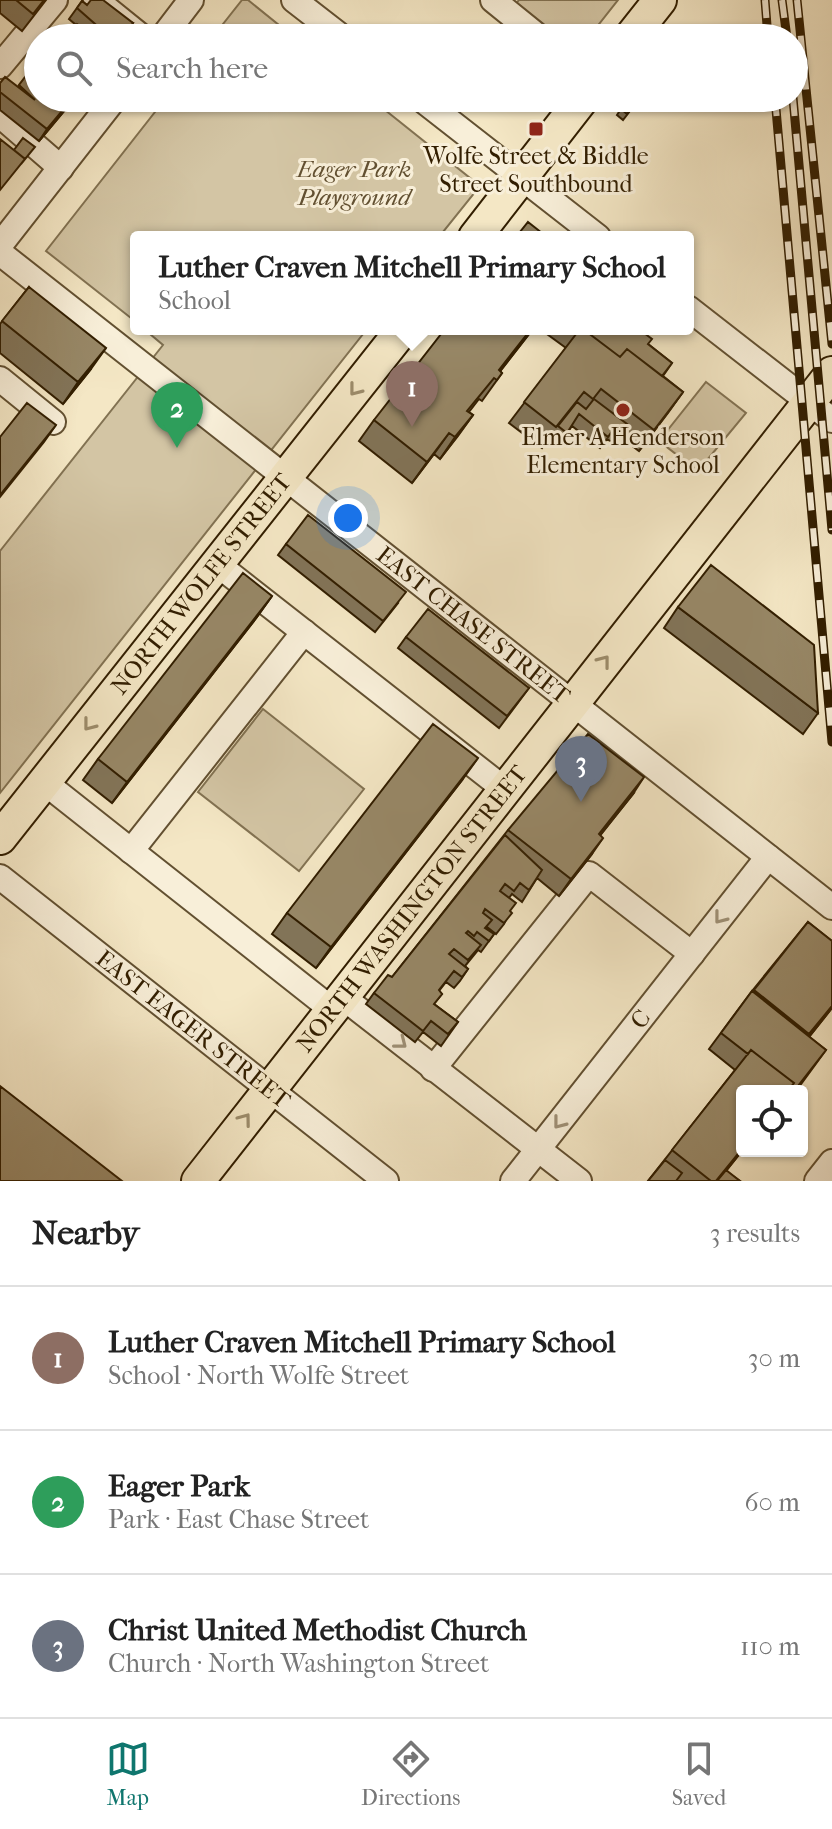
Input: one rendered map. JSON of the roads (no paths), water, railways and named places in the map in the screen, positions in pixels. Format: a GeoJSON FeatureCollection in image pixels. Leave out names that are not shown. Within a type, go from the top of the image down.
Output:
{"type":"FeatureCollection","features":[{"type":"Feature","properties":{"kind":"main road"},"geometry":{"type":"LineString","coordinates":[[641,24],[660,0]]}},
{"type":"Feature","properties":{"kind":"main road"},"geometry":{"type":"LineString","coordinates":[[480,231],[572,112]]}},
{"type":"Feature","properties":{"kind":"main road","name":"NORTH WOLFE STREET"},"geometry":{"type":"LineString","coordinates":[[0,838],[398,335]]}},
{"type":"Feature","properties":{"kind":"main road","name":"NORTH WASHINGTON STREET"},"geometry":{"type":"LineString","coordinates":[[198,1181],[571,702],[820,411],[832,373]]}},
{"type":"Feature","properties":{"kind":"street"},"geometry":{"type":"LineString","coordinates":[[35,24],[55,0]]}},
{"type":"Feature","properties":{"kind":"street"},"geometry":{"type":"LineString","coordinates":[[96,0],[126,24]]}},
{"type":"Feature","properties":{"kind":"street"},"geometry":{"type":"LineString","coordinates":[[173,24],[191,0]]}},
{"type":"Feature","properties":{"kind":"street"},"geometry":{"type":"LineString","coordinates":[[294,0],[325,24]]}},
{"type":"Feature","properties":{"kind":"street"},"geometry":{"type":"LineString","coordinates":[[493,0],[523,24]]}},
{"type":"Feature","properties":{"kind":"street"},"geometry":{"type":"LineString","coordinates":[[0,66],[24,37]]}},
{"type":"Feature","properties":{"kind":"street"},"geometry":{"type":"LineString","coordinates":[[0,245],[104,112]]}},
{"type":"Feature","properties":{"kind":"street"},"geometry":{"type":"LineString","coordinates":[[438,112],[590,231]]}},
{"type":"Feature","properties":{"kind":"street"},"geometry":{"type":"LineString","coordinates":[[0,115],[61,168]]}},
{"type":"Feature","properties":{"kind":"street","name":"EAST CHASE STREET"},"geometry":{"type":"LineString","coordinates":[[0,253],[832,907]]}},
{"type":"Feature","properties":{"kind":"street"},"geometry":{"type":"LineString","coordinates":[[694,313],[820,411]]}},
{"type":"Feature","properties":{"kind":"street"},"geometry":{"type":"LineString","coordinates":[[1,382],[53,422]]}},
{"type":"Feature","properties":{"kind":"street"},"geometry":{"type":"LineString","coordinates":[[217,564],[503,788]]}},
{"type":"Feature","properties":{"kind":"street"},"geometry":{"type":"LineString","coordinates":[[131,851],[304,632]]}},
{"type":"Feature","properties":{"kind":"street"},"geometry":{"type":"LineString","coordinates":[[44,782],[131,851],[335,1002],[433,1069],[579,1181]]}},
{"type":"Feature","properties":{"kind":"street","name":"C"},"geometry":{"type":"LineString","coordinates":[[513,1181],[768,857]]}},
{"type":"Feature","properties":{"kind":"street"},"geometry":{"type":"LineString","coordinates":[[433,1069],[589,874],[692,954]]}},
{"type":"Feature","properties":{"kind":"street","name":"EAST EAGER STREET"},"geometry":{"type":"LineString","coordinates":[[0,877],[386,1181]]}},
{"type":"Feature","properties":{"kind":"street"},"geometry":{"type":"LineString","coordinates":[[817,1181],[832,1162]]}},
{"type":"Feature","properties":{"kind":"railway"},"geometry":{"type":"LineString","coordinates":[[765,0],[767,24]]}},
{"type":"Feature","properties":{"kind":"railway"},"geometry":{"type":"LineString","coordinates":[[782,0],[785,24]]}},
{"type":"Feature","properties":{"kind":"railway"},"geometry":{"type":"LineString","coordinates":[[797,0],[799,24]]}},
{"type":"Feature","properties":{"kind":"railway"},"geometry":{"type":"LineString","coordinates":[[808,108],[832,344]]}},
{"type":"Feature","properties":{"kind":"railway"},"geometry":{"type":"LineString","coordinates":[[776,112],[832,742]]}},
{"type":"Feature","properties":{"kind":"railway"},"geometry":{"type":"LineString","coordinates":[[794,112],[832,530]]}},
{"type":"Feature","properties":{"kind":"place","name":"Wolfe Street & Biddle Street Southbound"},"geometry":{"type":"Point","coordinates":[536,129]}},
{"type":"Feature","properties":{"kind":"place","name":"Elmer A Henderson Elementary School"},"geometry":{"type":"Point","coordinates":[623,410]}},
{"type":"Feature","properties":{"kind":"place","name":"Luther Craven Mitchell Primary School"},"geometry":{"type":"Point","coordinates":[412,427]}},
{"type":"Feature","properties":{"kind":"place","name":"Eager Park"},"geometry":{"type":"Point","coordinates":[177,448]}},
{"type":"Feature","properties":{"kind":"place","name":"Christ United Methodist Church"},"geometry":{"type":"Point","coordinates":[581,802]}},
{"type":"Feature","properties":{"kind":"park label","name":"Eager Park Playground"},"geometry":{"type":"Point","coordinates":[354,183]}}]}
